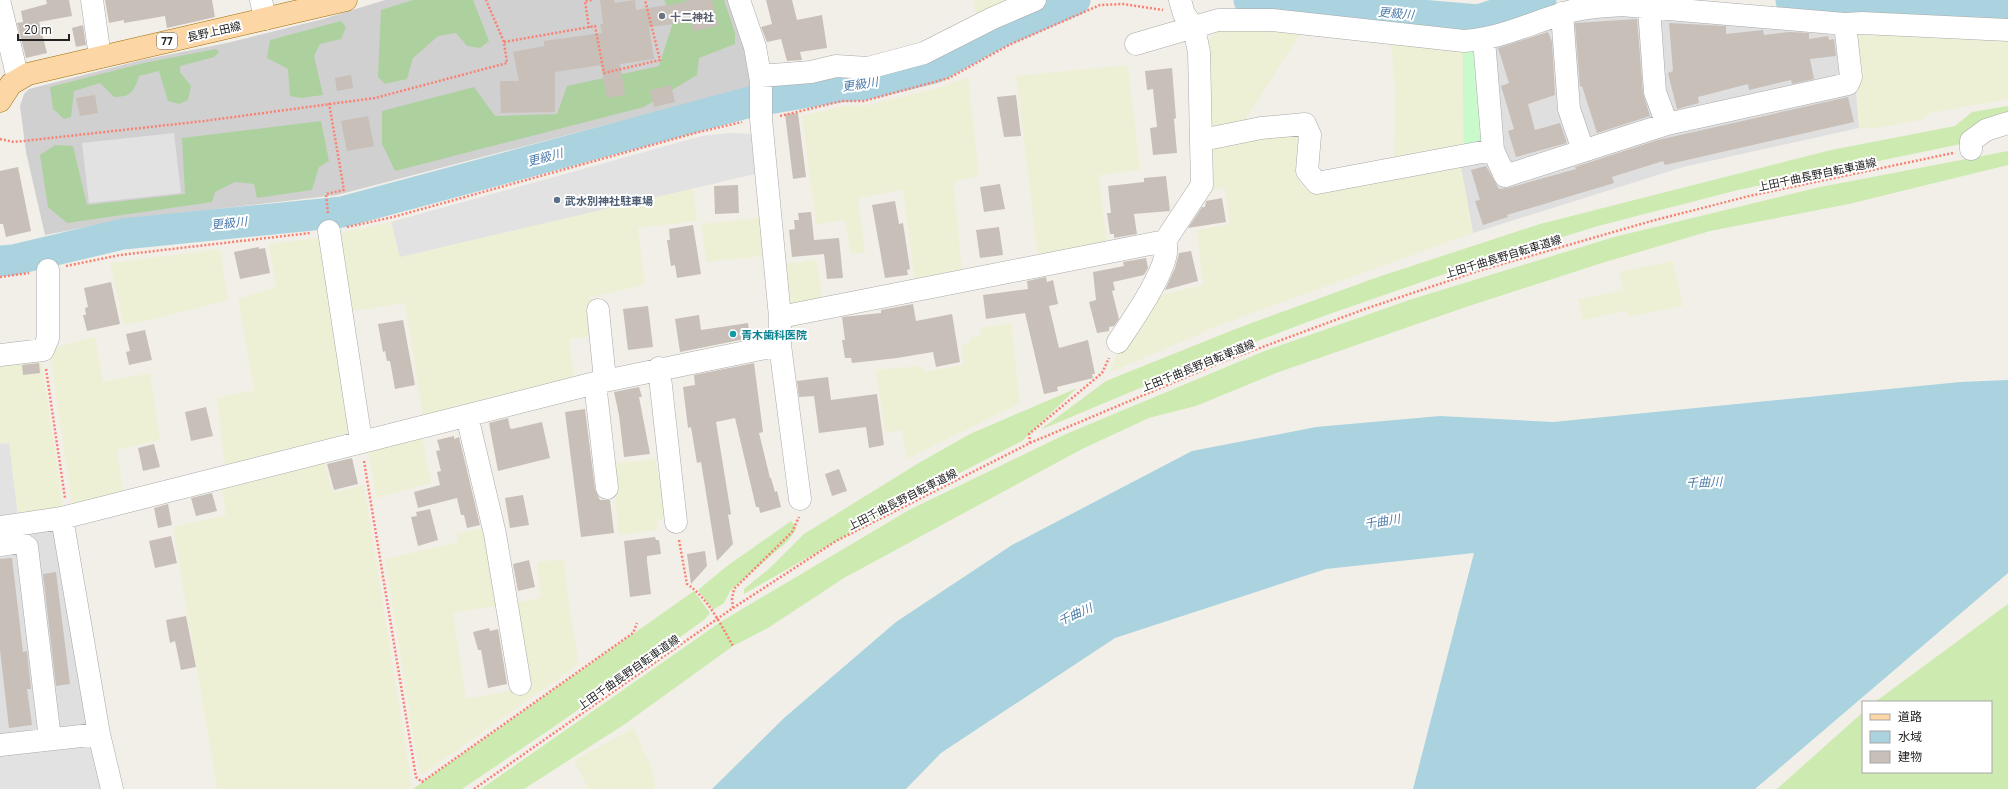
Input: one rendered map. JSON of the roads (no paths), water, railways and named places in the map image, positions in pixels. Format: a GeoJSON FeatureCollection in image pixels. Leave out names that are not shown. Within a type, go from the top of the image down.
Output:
{"type":"FeatureCollection","features":[{"type":"Feature","properties":{"kind":"main road","name":"長野上田線"},"geometry":{"type":"LineString","coordinates":[[18,78],[28,74],[100,57],[263,10],[336,1]]}},
{"type":"Feature","properties":{"kind":"main road"},"geometry":{"type":"LineString","coordinates":[[0,101],[7,89],[18,78]]}},
{"type":"Feature","properties":{"kind":"street"},"geometry":{"type":"LineString","coordinates":[[92,0],[100,57]]}},
{"type":"Feature","properties":{"kind":"street"},"geometry":{"type":"LineString","coordinates":[[739,0],[755,47],[760,78],[761,117],[780,317],[780,344],[800,499]]}},
{"type":"Feature","properties":{"kind":"street"},"geometry":{"type":"LineString","coordinates":[[760,78],[811,72],[836,66],[868,68],[924,53],[993,18],[1035,0]]}},
{"type":"Feature","properties":{"kind":"street"},"geometry":{"type":"LineString","coordinates":[[0,4],[18,78]]}},
{"type":"Feature","properties":{"kind":"street"},"geometry":{"type":"LineString","coordinates":[[1136,44],[1185,13],[1218,20],[1272,20],[1464,41],[1484,40],[1562,13],[1585,8],[1621,5],[1845,24],[1862,23],[2008,30]]}},
{"type":"Feature","properties":{"kind":"street"},"geometry":{"type":"LineString","coordinates":[[1649,8],[1655,92],[1667,124]]}},
{"type":"Feature","properties":{"kind":"street"},"geometry":{"type":"LineString","coordinates":[[1118,342],[1135,317],[1161,269],[1166,253],[1165,241],[1202,185],[1199,52],[1185,13]]}},
{"type":"Feature","properties":{"kind":"street"},"geometry":{"type":"LineString","coordinates":[[1562,13],[1569,109],[1583,150]]}},
{"type":"Feature","properties":{"kind":"street"},"geometry":{"type":"LineString","coordinates":[[1484,40],[1493,150],[1505,176],[1667,124],[1848,84],[1851,77],[1845,24]]}},
{"type":"Feature","properties":{"kind":"street"},"geometry":{"type":"LineString","coordinates":[[1971,149],[1971,140],[1986,130],[2008,123]]}},
{"type":"Feature","properties":{"kind":"street"},"geometry":{"type":"LineString","coordinates":[[1202,140],[1261,128],[1305,124],[1310,135],[1307,171],[1317,184],[1493,150]]}},
{"type":"Feature","properties":{"kind":"street"},"geometry":{"type":"LineString","coordinates":[[329,231],[361,441]]}},
{"type":"Feature","properties":{"kind":"street"},"geometry":{"type":"LineString","coordinates":[[780,317],[1165,241]]}},
{"type":"Feature","properties":{"kind":"street"},"geometry":{"type":"LineString","coordinates":[[0,355],[43,350],[48,338],[48,270]]}},
{"type":"Feature","properties":{"kind":"street"},"geometry":{"type":"LineString","coordinates":[[598,310],[600,381],[607,488]]}},
{"type":"Feature","properties":{"kind":"street"},"geometry":{"type":"LineString","coordinates":[[0,527],[62,518],[600,381],[780,344]]}},
{"type":"Feature","properties":{"kind":"street"},"geometry":{"type":"LineString","coordinates":[[659,368],[676,522]]}},
{"type":"Feature","properties":{"kind":"street"},"geometry":{"type":"LineString","coordinates":[[466,416],[495,534],[520,684]]}},
{"type":"Feature","properties":{"kind":"street"},"geometry":{"type":"LineString","coordinates":[[62,518],[99,734],[112,789]]}},
{"type":"Feature","properties":{"kind":"street"},"geometry":{"type":"LineString","coordinates":[[0,545],[20,542],[27,547],[50,740]]}},
{"type":"Feature","properties":{"kind":"street"},"geometry":{"type":"LineString","coordinates":[[0,746],[99,734]]}},
{"type":"Feature","properties":{"kind":"water","name":"千曲川"},"geometry":{"type":"Polygon","coordinates":[[[2008,380],[2008,573],[1755,789],[1413,789],[1474,553],[1326,569],[1115,638],[941,753],[906,789],[712,789],[784,718],[896,622],[1012,545],[1192,451],[1316,427],[1440,416],[1553,422],[1960,382],[2008,380]]]}},
{"type":"Feature","properties":{"kind":"waterway","name":"更級川"},"geometry":{"type":"LineString","coordinates":[[0,261],[13,260],[123,234],[342,212],[750,102],[838,87],[863,85],[934,68],[1002,31],[1075,0]]}},
{"type":"Feature","properties":{"kind":"waterway","name":"更級川"},"geometry":{"type":"LineString","coordinates":[[1249,0],[1478,20],[1541,0]]}},
{"type":"Feature","properties":{"kind":"waterway","name":"更級川"},"geometry":{"type":"LineString","coordinates":[[1791,0],[1971,12],[2008,13]]}},
{"type":"Feature","properties":{"kind":"place","name":"十二神社"},"geometry":{"type":"Point","coordinates":[662,16]}},
{"type":"Feature","properties":{"kind":"place","name":"武水別神社駐車場"},"geometry":{"type":"Point","coordinates":[557,200]}},
{"type":"Feature","properties":{"kind":"place","name":"青木歯科医院"},"geometry":{"type":"Point","coordinates":[733,334]}}]}
